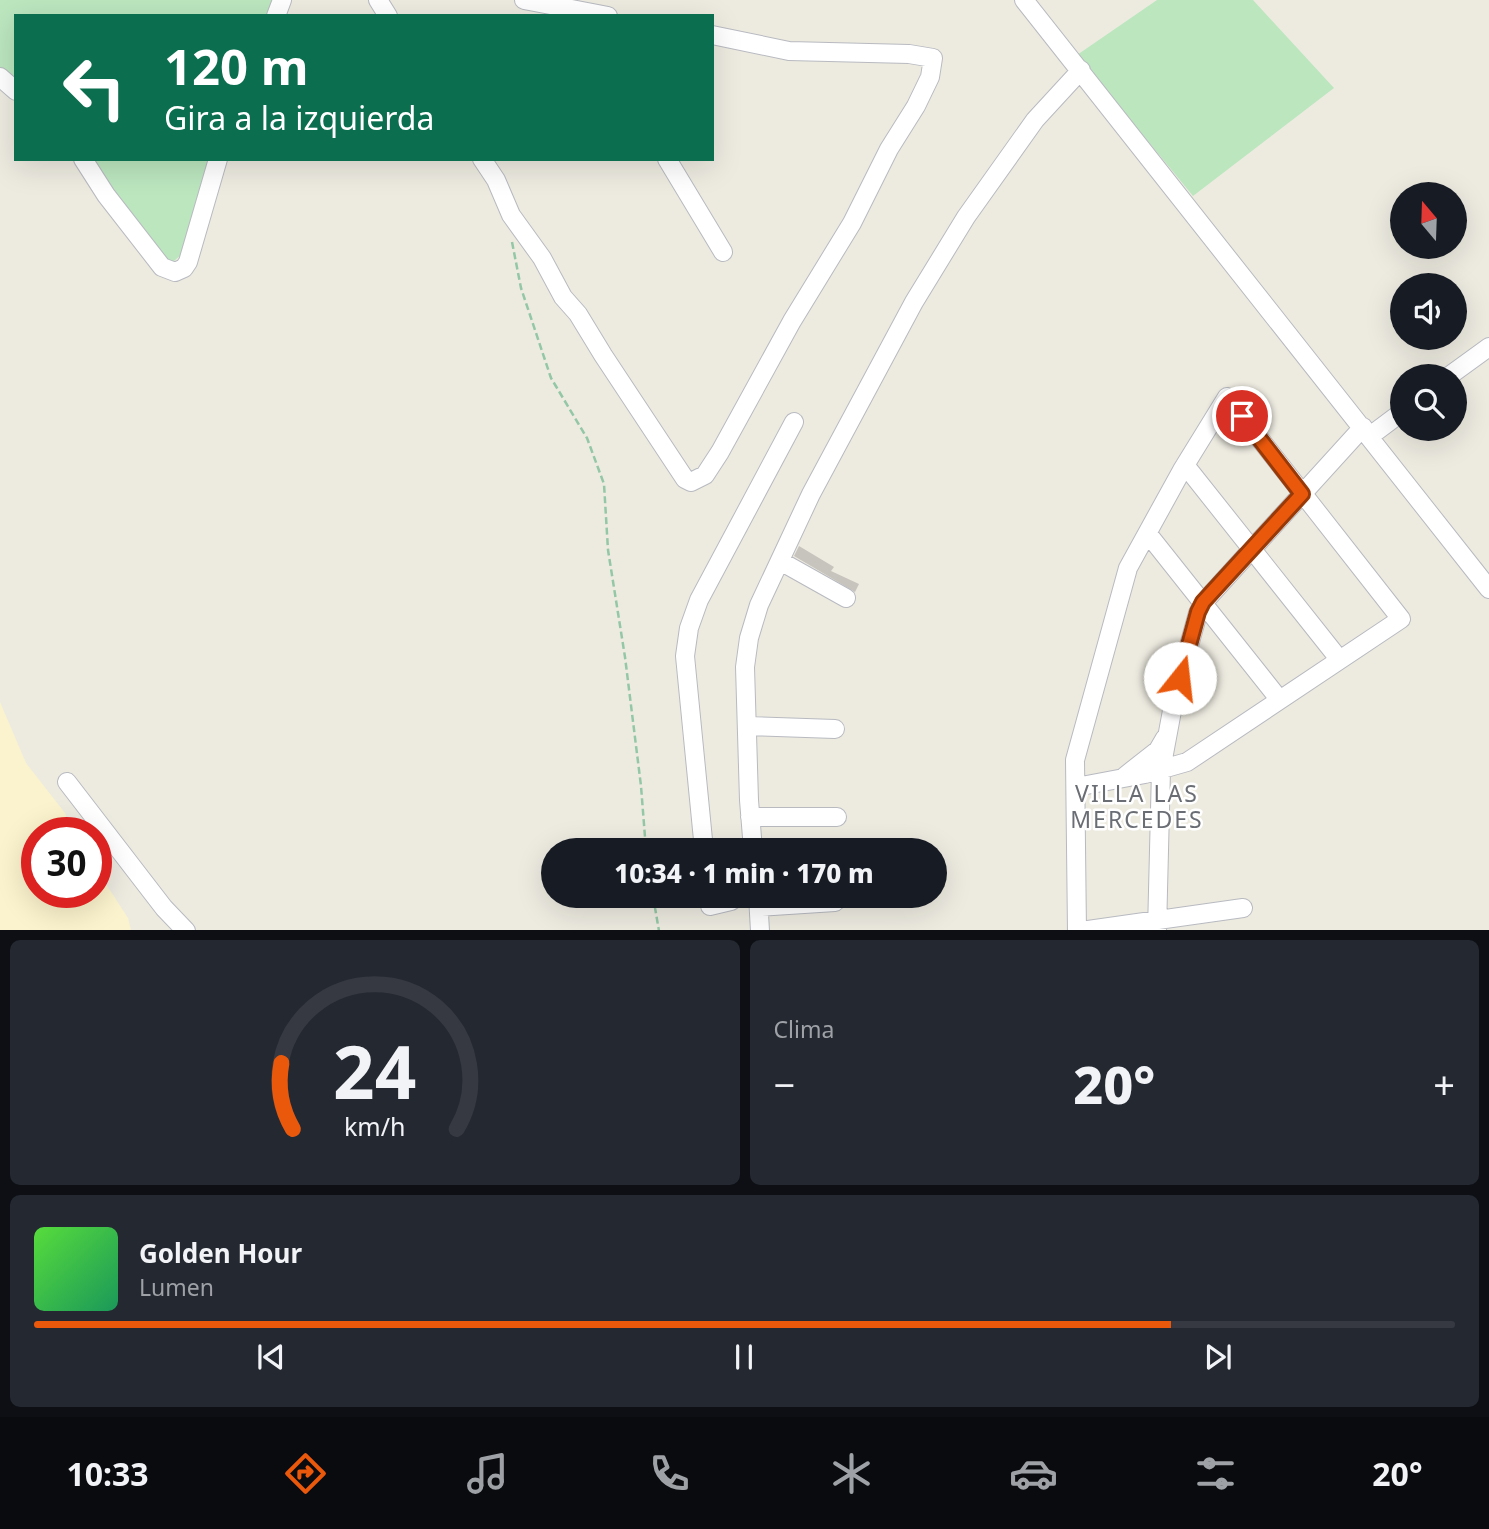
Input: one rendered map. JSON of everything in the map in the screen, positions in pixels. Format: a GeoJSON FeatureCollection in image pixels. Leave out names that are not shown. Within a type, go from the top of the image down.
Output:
{"type":"FeatureCollection","features":[{"type":"Feature","properties":{"kind":"street"},"geometry":{"type":"LineString","coordinates":[[524,0],[574,13]]}},
{"type":"Feature","properties":{"kind":"street"},"geometry":{"type":"LineString","coordinates":[[1024,0],[1489,589]]}},
{"type":"Feature","properties":{"kind":"street"},"geometry":{"type":"LineString","coordinates":[[483,161],[496,180],[511,215],[541,258],[563,297],[578,314],[685,479],[691,482],[705,475],[792,321],[852,223],[889,149],[916,106],[930,77],[933,63],[933,58],[909,54],[789,51],[714,35]]}},
{"type":"Feature","properties":{"kind":"street"},"geometry":{"type":"LineString","coordinates":[[752,838],[745,667],[749,638],[760,605],[823,472],[914,302],[966,217],[1035,120],[1081,70]]}},
{"type":"Feature","properties":{"kind":"street"},"geometry":{"type":"LineString","coordinates":[[0,77],[14,89]]}},
{"type":"Feature","properties":{"kind":"street"},"geometry":{"type":"LineString","coordinates":[[84,161],[106,195],[162,267],[175,272],[184,268],[188,262],[217,161]]}},
{"type":"Feature","properties":{"kind":"street"},"geometry":{"type":"LineString","coordinates":[[668,161],[723,252]]}},
{"type":"Feature","properties":{"kind":"street"},"geometry":{"type":"LineString","coordinates":[[1466,364],[1489,347]]}},
{"type":"Feature","properties":{"kind":"street"},"geometry":{"type":"LineString","coordinates":[[1076,787],[1187,762],[1401,619],[1227,397],[1185,465],[1128,568],[1078,743],[1075,760],[1079,930],[1156,927],[1243,908]]}},
{"type":"Feature","properties":{"kind":"street"},"geometry":{"type":"LineString","coordinates":[[1156,927],[1161,770],[1167,736],[1203,602],[1302,494],[1366,431],[1390,418]]}},
{"type":"Feature","properties":{"kind":"street"},"geometry":{"type":"LineString","coordinates":[[703,838],[685,656],[689,628],[699,600],[794,422]]}},
{"type":"Feature","properties":{"kind":"street"},"geometry":{"type":"LineString","coordinates":[[1185,465],[1339,659]]}},
{"type":"Feature","properties":{"kind":"street"},"geometry":{"type":"LineString","coordinates":[[1148,534],[1279,699]]}},
{"type":"Feature","properties":{"kind":"street"},"geometry":{"type":"LineString","coordinates":[[780,561],[846,598]]}},
{"type":"Feature","properties":{"kind":"street"},"geometry":{"type":"LineString","coordinates":[[747,726],[835,729]]}},
{"type":"Feature","properties":{"kind":"street"},"geometry":{"type":"LineString","coordinates":[[1119,779],[1158,750],[1167,736]]}},
{"type":"Feature","properties":{"kind":"street"},"geometry":{"type":"LineString","coordinates":[[67,782],[164,908],[186,930]]}},
{"type":"Feature","properties":{"kind":"street"},"geometry":{"type":"LineString","coordinates":[[750,817],[837,817]]}},
{"type":"Feature","properties":{"kind":"street"},"geometry":{"type":"LineString","coordinates":[[758,908],[760,930]]}},
{"type":"Feature","properties":{"kind":"path"},"geometry":{"type":"LineString","coordinates":[[511,215],[513,255],[551,377],[587,438],[604,484],[608,550],[641,786],[645,838]]}},
{"type":"Feature","properties":{"kind":"path"},"geometry":{"type":"LineString","coordinates":[[655,908],[659,930]]}},
{"type":"Feature","properties":{"kind":"green space"},"geometry":{"type":"Polygon","coordinates":[[[0,0],[275,0],[269,14],[14,14],[14,81],[0,72],[0,0]]]}},
{"type":"Feature","properties":{"kind":"green space"},"geometry":{"type":"Polygon","coordinates":[[[1157,0],[1253,0],[1334,88],[1193,196],[1077,55],[1157,0]]]}},
{"type":"Feature","properties":{"kind":"green space"},"geometry":{"type":"Polygon","coordinates":[[[94,161],[211,161],[181,255],[174,261],[167,262],[154,249],[94,161]]]}},
{"type":"Feature","properties":{"kind":"sand"},"geometry":{"type":"Polygon","coordinates":[[[0,702],[26,763],[66,817],[21,817],[21,908],[112,908],[112,893],[128,918],[131,930],[0,930],[0,702]]]}},
{"type":"Feature","properties":{"kind":"building"},"geometry":{"type":"Polygon","coordinates":[[[799,546],[834,567],[831,571],[859,584],[855,592],[794,556],[799,546]]]}},
{"type":"Feature","properties":{"kind":"district","name":"VILLA LAS MERCEDES"},"geometry":{"type":"Point","coordinates":[1137,806]}},
{"type":"Feature","properties":{"kind":"route"},"geometry":{"type":"LineString","coordinates":[[1180,678],[1203,602],[1302,494],[1242,416]]}}]}
